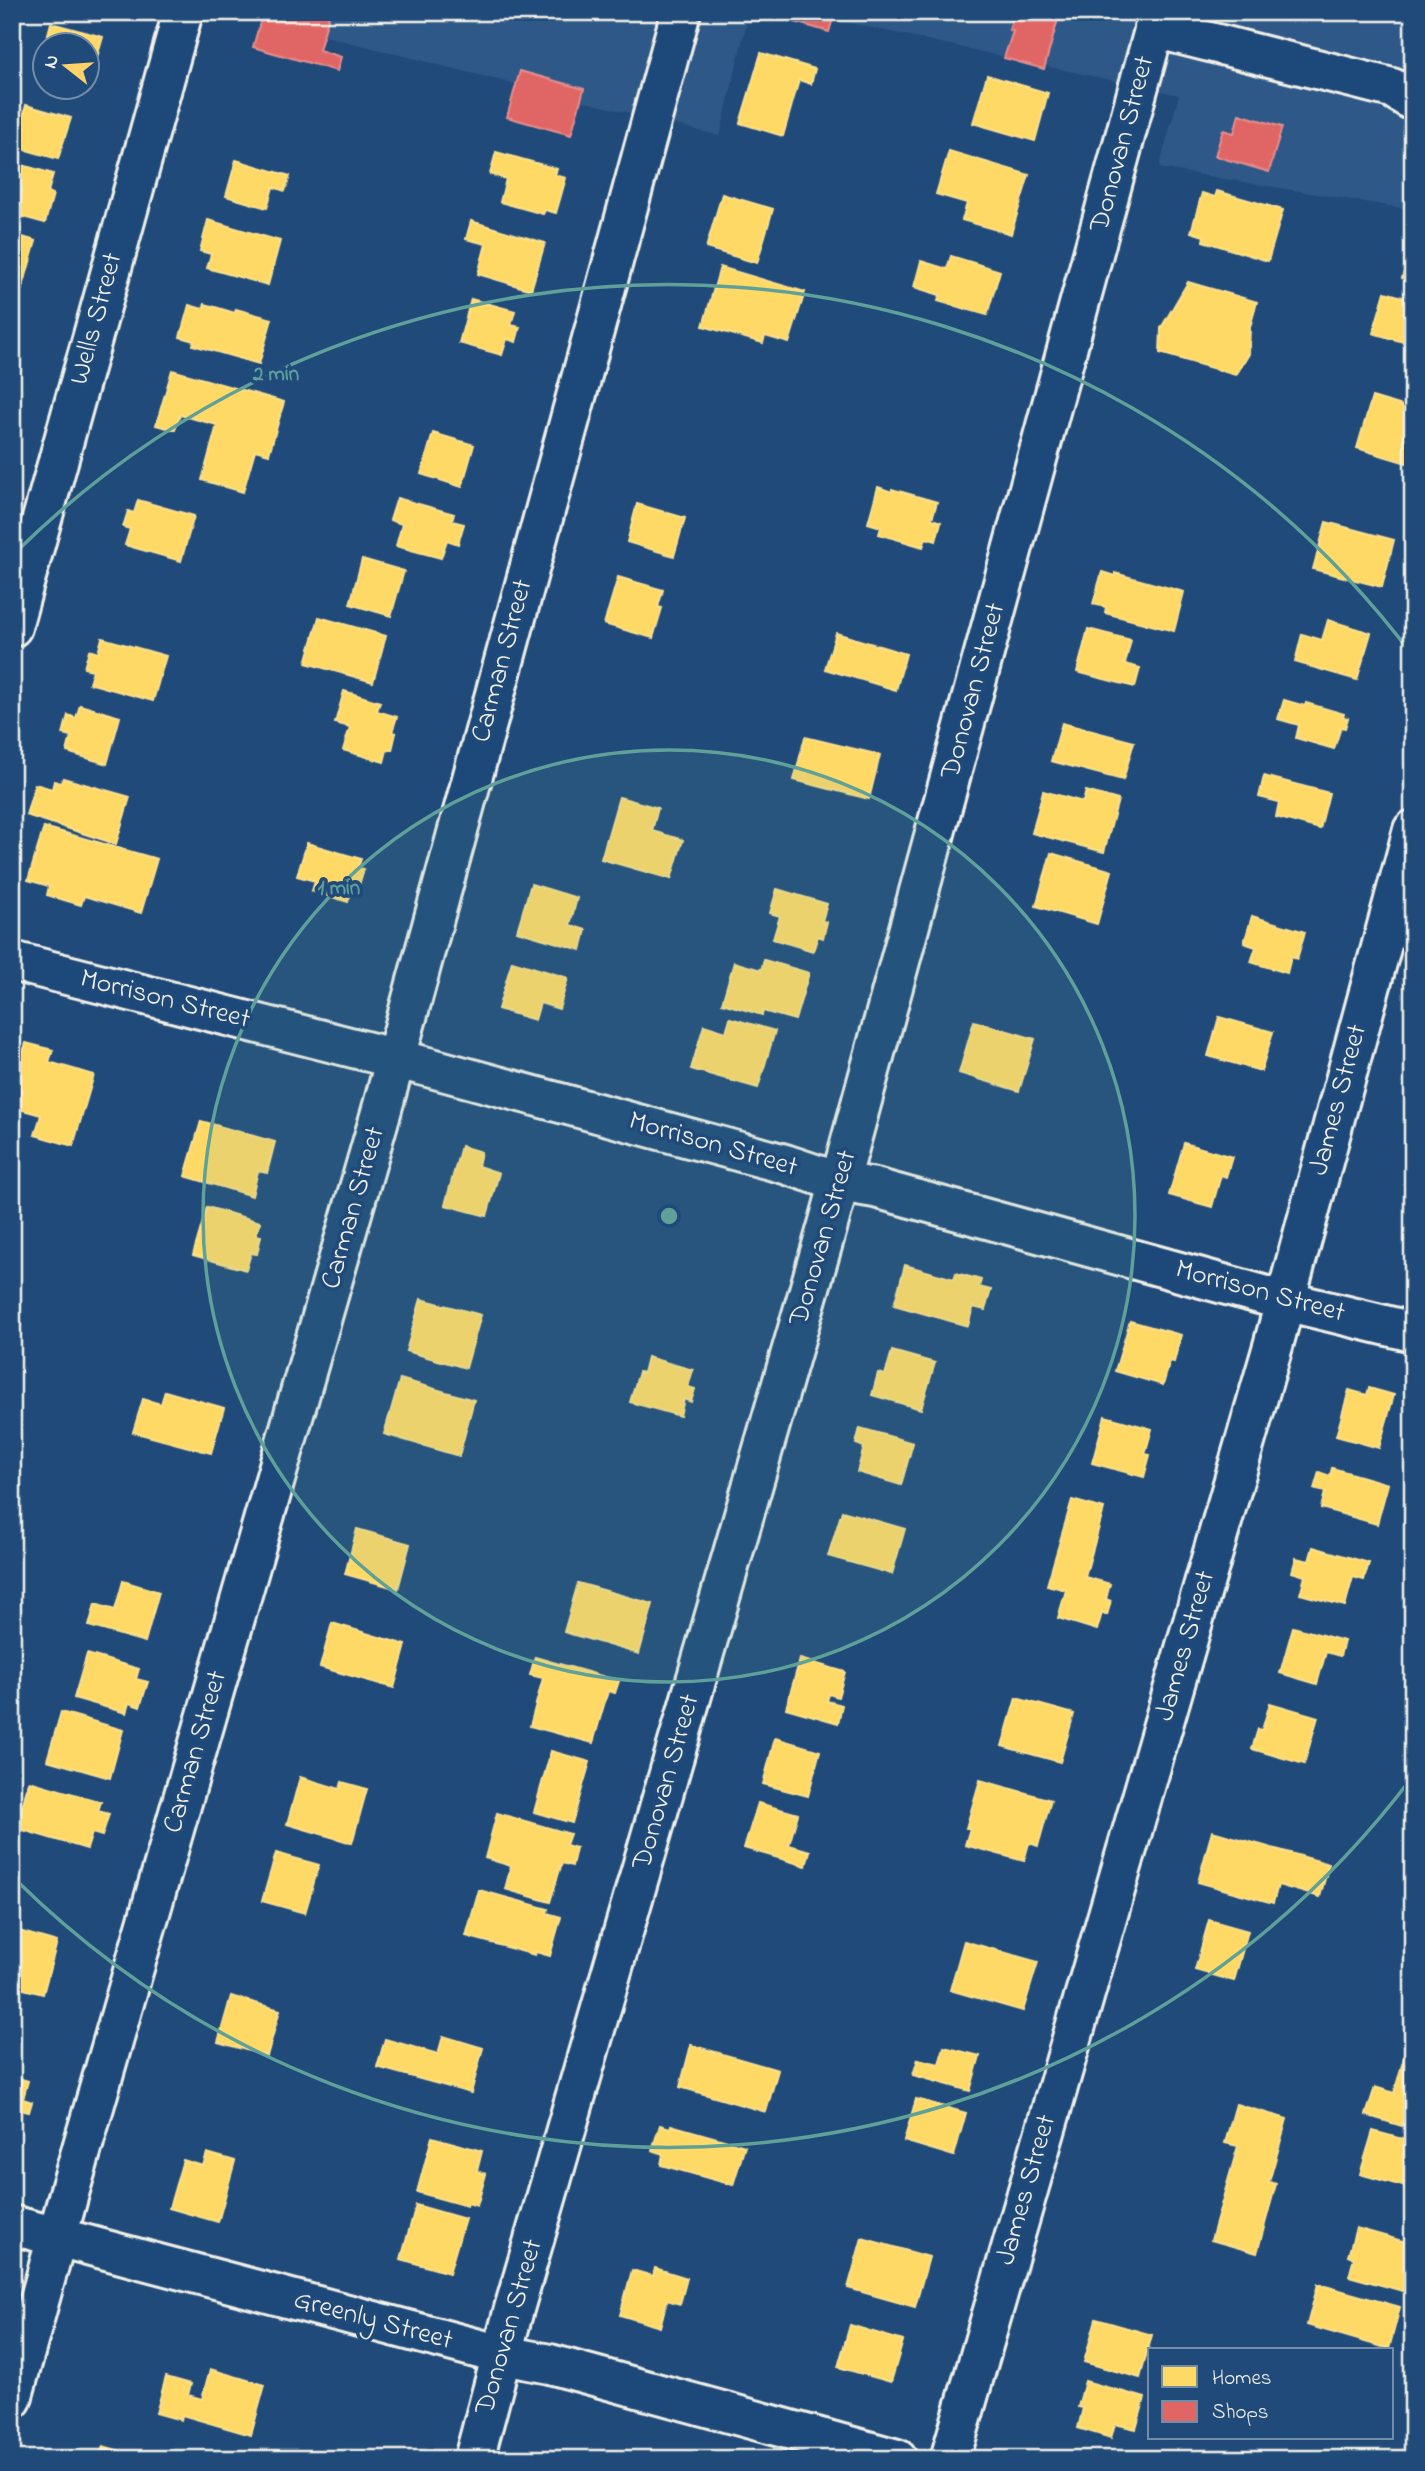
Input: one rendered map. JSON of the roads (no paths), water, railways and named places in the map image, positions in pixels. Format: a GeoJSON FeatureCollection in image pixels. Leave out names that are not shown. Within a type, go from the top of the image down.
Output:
{"type":"FeatureCollection","features":[{"type":"Feature","properties":{"kind":"street","name":"Wells Street"},"geometry":{"type":"LineString","coordinates":[[12,626],[183,12]]}},
{"type":"Feature","properties":{"kind":"street","name":"Carman Street"},"geometry":{"type":"LineString","coordinates":[[12,2399],[382,1109],[681,12]]}},
{"type":"Feature","properties":{"kind":"street"},"geometry":{"type":"LineString","coordinates":[[1156,20],[1403,95]]}},
{"type":"Feature","properties":{"kind":"street","name":"Donovan Street"},"geometry":{"type":"LineString","coordinates":[[474,2459],[824,1238],[1156,20]]}},
{"type":"Feature","properties":{"kind":"street","name":"James Street"},"geometry":{"type":"LineString","coordinates":[[950,2459],[1285,1300],[1413,830]]}},
{"type":"Feature","properties":{"kind":"street","name":"Morrison Street"},"geometry":{"type":"LineString","coordinates":[[12,961],[394,1058],[785,1164],[839,1182],[875,1188],[1285,1300],[1413,1332]]}},
{"type":"Feature","properties":{"kind":"street","name":"Greenly Street"},"geometry":{"type":"LineString","coordinates":[[12,2225],[502,2355],[550,2364],[897,2459]]}}]}
